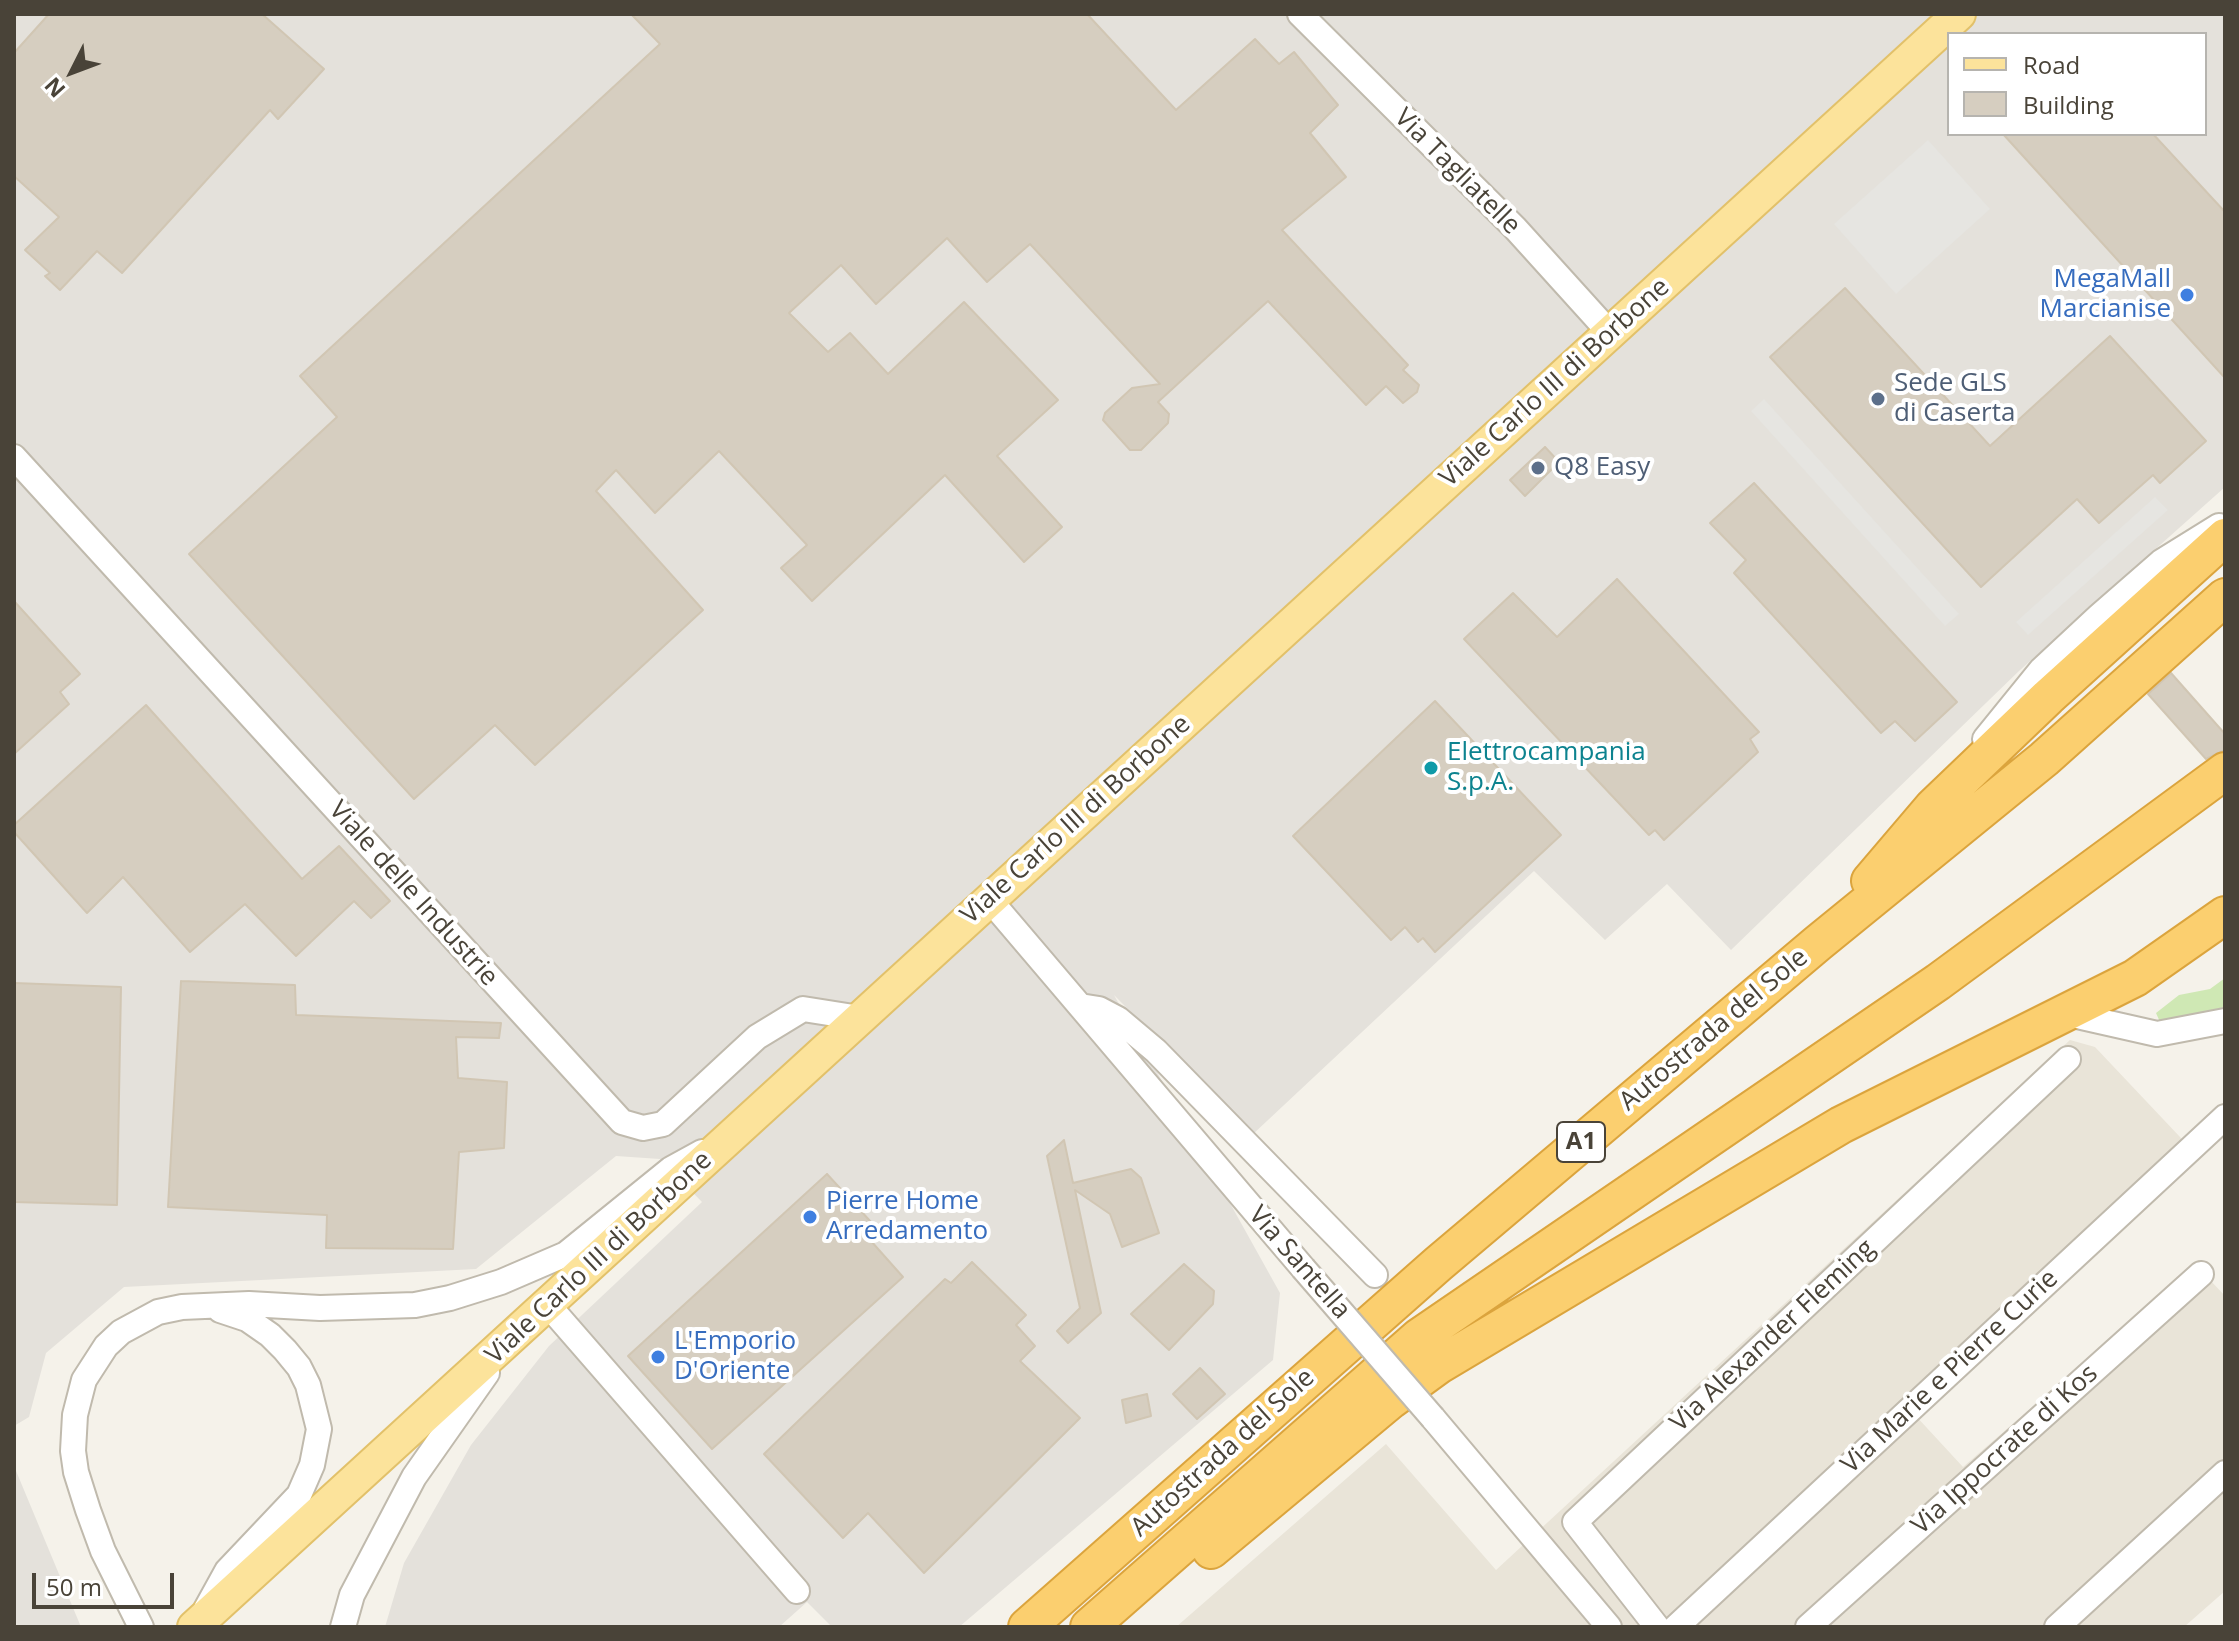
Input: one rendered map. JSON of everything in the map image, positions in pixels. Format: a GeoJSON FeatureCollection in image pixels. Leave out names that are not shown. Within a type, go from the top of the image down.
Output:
{"type":"FeatureCollection","features":[{"type":"Feature","properties":{"kind":"highway"},"geometry":{"type":"LineString","coordinates":[[1818,943],[1933,807],[2048,697],[2225,537]]}},
{"type":"Feature","properties":{"kind":"highway","name":"Autostrada del Sole"},"geometry":{"type":"LineString","coordinates":[[1027,1627],[1438,1264],[1818,943],[2044,759],[2225,597]]}},
{"type":"Feature","properties":{"kind":"highway","name":"Autostrada del Sole"},"geometry":{"type":"LineString","coordinates":[[1089,1627],[1419,1337],[1938,982],[2225,771]]}},
{"type":"Feature","properties":{"kind":"highway"},"geometry":{"type":"LineString","coordinates":[[1096,1627],[1220,1544],[1391,1400],[1439,1365],[1841,1125],[2135,978],[2225,915]]}},
{"type":"Feature","properties":{"kind":"main road","name":"Viale Carlo III di Borbone"},"geometry":{"type":"LineString","coordinates":[[197,1625],[1959,14]]}},
{"type":"Feature","properties":{"kind":"street","name":"Via Tagliatelle"},"geometry":{"type":"LineString","coordinates":[[1300,14],[1515,228],[1610,333]]}},
{"type":"Feature","properties":{"kind":"street","name":"Viale delle Industrie"},"geometry":{"type":"LineString","coordinates":[[14,457],[622,1122],[643,1128],[663,1124],[757,1037],[803,1009],[860,1018]]}},
{"type":"Feature","properties":{"kind":"street"},"geometry":{"type":"LineString","coordinates":[[1933,807],[2041,670],[2161,562],[2225,522]]}},
{"type":"Feature","properties":{"kind":"street","name":"Via Santella"},"geometry":{"type":"LineString","coordinates":[[989,899],[1609,1627]]}},
{"type":"Feature","properties":{"kind":"street"},"geometry":{"type":"LineString","coordinates":[[1080,1006],[1099,1009],[1118,1019],[1156,1051],[1375,1275]]}},
{"type":"Feature","properties":{"kind":"street"},"geometry":{"type":"LineString","coordinates":[[2064,1013],[2157,1034],[2225,1021]]}},
{"type":"Feature","properties":{"kind":"street","name":"Via Alexander Fleming"},"geometry":{"type":"LineString","coordinates":[[1657,1627],[1575,1522],[2068,1059]]}},
{"type":"Feature","properties":{"kind":"street","name":"Via Marie e Pierre Curie"},"geometry":{"type":"LineString","coordinates":[[1676,1627],[2225,1117]]}},
{"type":"Feature","properties":{"kind":"street"},"geometry":{"type":"LineString","coordinates":[[138,1622],[103,1551],[76,1472],[72,1433],[78,1395],[92,1365],[106,1346],[129,1327],[158,1312],[182,1307],[249,1304],[320,1308],[415,1305],[501,1282],[566,1254],[671,1169],[729,1138]]}},
{"type":"Feature","properties":{"kind":"street","name":"Via Ippocrate di Kos"},"geometry":{"type":"LineString","coordinates":[[1808,1627],[2201,1274]]}},
{"type":"Feature","properties":{"kind":"street"},"geometry":{"type":"LineString","coordinates":[[197,1625],[227,1571],[299,1495],[312,1465],[319,1429],[308,1385],[285,1350],[247,1319],[210,1307]]}},
{"type":"Feature","properties":{"kind":"street"},"geometry":{"type":"LineString","coordinates":[[343,1627],[352,1595],[414,1477],[475,1387],[543,1310],[797,1591]]}},
{"type":"Feature","properties":{"kind":"street"},"geometry":{"type":"LineString","coordinates":[[2057,1627],[2225,1473]]}},
{"type":"Feature","properties":{"kind":"shaded area"},"geometry":{"type":"Polygon","coordinates":[[[14,14],[2225,14],[2225,487],[2019,671],[1731,950],[1667,884],[1605,940],[1534,871],[1252,1135],[1114,995],[1280,1293],[1273,1360],[959,1627],[832,1627],[807,1602],[779,1627],[385,1627],[404,1563],[471,1445],[549,1346],[702,1202],[660,1159],[616,1156],[476,1269],[124,1287],[46,1353],[29,1417],[14,1426],[14,14]]]}},
{"type":"Feature","properties":{"kind":"shaded area"},"geometry":{"type":"Polygon","coordinates":[[[1928,140],[1990,209],[1896,294],[1834,224],[1928,140]]]}},
{"type":"Feature","properties":{"kind":"shaded area"},"geometry":{"type":"Polygon","coordinates":[[[1764,399],[1959,614],[1945,626],[1751,411],[1764,399]]]}},
{"type":"Feature","properties":{"kind":"shaded area"},"geometry":{"type":"Polygon","coordinates":[[[2155,497],[2168,510],[2028,635],[2016,622],[2155,497]]]}},
{"type":"Feature","properties":{"kind":"shaded area"},"geometry":{"type":"Polygon","coordinates":[[[2070,1040],[2095,1047],[2197,1155],[1915,1415],[1963,1467],[2196,1265],[2225,1296],[2225,1591],[2184,1627],[1176,1627],[1386,1444],[1496,1570],[2070,1040]]]}},
{"type":"Feature","properties":{"kind":"shaded area"},"geometry":{"type":"Polygon","coordinates":[[[14,1466],[81,1627],[14,1627],[14,1466]]]}},
{"type":"Feature","properties":{"kind":"green space"},"geometry":{"type":"Polygon","coordinates":[[[2225,978],[2225,1007],[2160,1022],[2156,1013],[2179,995],[2210,989],[2225,978]]]}},
{"type":"Feature","properties":{"kind":"building"},"geometry":{"type":"Polygon","coordinates":[[[49,14],[262,14],[324,69],[278,119],[270,110],[122,273],[97,251],[60,290],[45,276],[50,273],[25,250],[59,217],[14,176],[14,53],[49,14]]]}},
{"type":"Feature","properties":{"kind":"building"},"geometry":{"type":"Polygon","coordinates":[[[631,14],[1087,14],[1176,110],[1255,39],[1279,64],[1294,52],[1338,105],[1310,133],[1346,177],[1282,230],[1408,365],[1403,370],[1419,385],[1417,392],[1403,403],[1386,386],[1366,405],[1268,301],[1158,402],[1169,414],[1168,423],[1141,450],[1130,450],[1103,420],[1105,413],[1132,388],[1160,384],[1030,244],[987,282],[947,238],[876,304],[841,265],[789,313],[828,352],[850,333],[888,374],[964,302],[1058,400],[997,456],[1062,527],[1024,562],[945,475],[812,601],[781,568],[807,545],[719,451],[655,513],[616,470],[596,491],[703,610],[535,765],[495,725],[414,799],[189,554],[337,417],[300,376],[660,44],[631,14]]]}},
{"type":"Feature","properties":{"kind":"building","name":"MegaMall Marcianise"},"geometry":{"type":"Polygon","coordinates":[[[2005,136],[2155,136],[2225,212],[2225,378],[2005,136]]]}},
{"type":"Feature","properties":{"kind":"building","name":"Sede GLS di Caserta"},"geometry":{"type":"Polygon","coordinates":[[[1845,288],[1990,446],[2110,336],[2206,441],[2160,483],[2153,475],[2099,523],[2077,499],[1981,587],[1770,357],[1845,288]]]}},
{"type":"Feature","properties":{"kind":"building","name":"Q8 Easy"},"geometry":{"type":"Polygon","coordinates":[[[1545,447],[1559,462],[1525,496],[1510,480],[1545,447]]]}},
{"type":"Feature","properties":{"kind":"building"},"geometry":{"type":"Polygon","coordinates":[[[1754,483],[1957,702],[1915,741],[1895,721],[1881,733],[1734,573],[1746,560],[1710,523],[1754,483]]]}},
{"type":"Feature","properties":{"kind":"building"},"geometry":{"type":"Polygon","coordinates":[[[1617,579],[1759,732],[1750,739],[1758,752],[1664,840],[1655,830],[1649,835],[1464,639],[1513,593],[1557,637],[1617,579]]]}},
{"type":"Feature","properties":{"kind":"building"},"geometry":{"type":"Polygon","coordinates":[[[14,601],[80,674],[60,692],[69,704],[14,754],[14,601]]]}},
{"type":"Feature","properties":{"kind":"building"},"geometry":{"type":"Polygon","coordinates":[[[2171,673],[2225,734],[2225,750],[2206,759],[2148,694],[2171,673]]]}},
{"type":"Feature","properties":{"kind":"building","name":"Elettrocampania S.p.A."},"geometry":{"type":"Polygon","coordinates":[[[1435,701],[1561,835],[1435,952],[1423,938],[1418,942],[1405,927],[1391,940],[1293,836],[1435,701]]]}},
{"type":"Feature","properties":{"kind":"building"},"geometry":{"type":"Polygon","coordinates":[[[146,705],[302,879],[339,846],[390,901],[371,918],[354,901],[296,956],[245,904],[190,952],[123,877],[87,913],[14,832],[14,825],[146,705]]]}},
{"type":"Feature","properties":{"kind":"building"},"geometry":{"type":"Polygon","coordinates":[[[181,981],[295,985],[296,1015],[501,1023],[499,1038],[456,1037],[458,1078],[507,1082],[504,1148],[459,1152],[453,1249],[326,1248],[327,1215],[168,1207],[181,981]]]}},
{"type":"Feature","properties":{"kind":"building"},"geometry":{"type":"Polygon","coordinates":[[[14,983],[121,987],[117,1205],[14,1202],[14,983]]]}},
{"type":"Feature","properties":{"kind":"building"},"geometry":{"type":"Polygon","coordinates":[[[1064,1140],[1073,1183],[1131,1169],[1141,1178],[1159,1233],[1122,1247],[1110,1214],[1075,1190],[1101,1313],[1068,1343],[1057,1331],[1080,1308],[1047,1156],[1064,1140]]]}},
{"type":"Feature","properties":{"kind":"building"},"geometry":{"type":"Polygon","coordinates":[[[827,1174],[871,1222],[863,1232],[903,1277],[712,1449],[628,1356],[827,1174]]]}},
{"type":"Feature","properties":{"kind":"building"},"geometry":{"type":"Polygon","coordinates":[[[972,1262],[1026,1315],[1016,1325],[1035,1346],[1020,1361],[1080,1418],[924,1573],[868,1513],[843,1538],[764,1454],[945,1279],[951,1283],[972,1262]]]}},
{"type":"Feature","properties":{"kind":"building"},"geometry":{"type":"Polygon","coordinates":[[[1184,1264],[1214,1291],[1213,1304],[1169,1350],[1131,1314],[1184,1264]]]}},
{"type":"Feature","properties":{"kind":"building"},"geometry":{"type":"Polygon","coordinates":[[[1200,1368],[1225,1394],[1197,1419],[1173,1394],[1200,1368]]]}},
{"type":"Feature","properties":{"kind":"building"},"geometry":{"type":"Polygon","coordinates":[[[1147,1394],[1151,1416],[1126,1423],[1122,1400],[1147,1394]]]}},
{"type":"Feature","properties":{"kind":"place","name":"MegaMall Marcianise"},"geometry":{"type":"Point","coordinates":[2187,295]}},
{"type":"Feature","properties":{"kind":"place","name":"Sede GLS di Caserta"},"geometry":{"type":"Point","coordinates":[1878,399]}},
{"type":"Feature","properties":{"kind":"place","name":"Q8 Easy"},"geometry":{"type":"Point","coordinates":[1538,468]}},
{"type":"Feature","properties":{"kind":"place","name":"Elettrocampania S.p.A."},"geometry":{"type":"Point","coordinates":[1431,768]}},
{"type":"Feature","properties":{"kind":"place","name":"Pierre Home Arredamento"},"geometry":{"type":"Point","coordinates":[810,1217]}},
{"type":"Feature","properties":{"kind":"place","name":"L'Emporio D'Oriente"},"geometry":{"type":"Point","coordinates":[658,1357]}}]}
